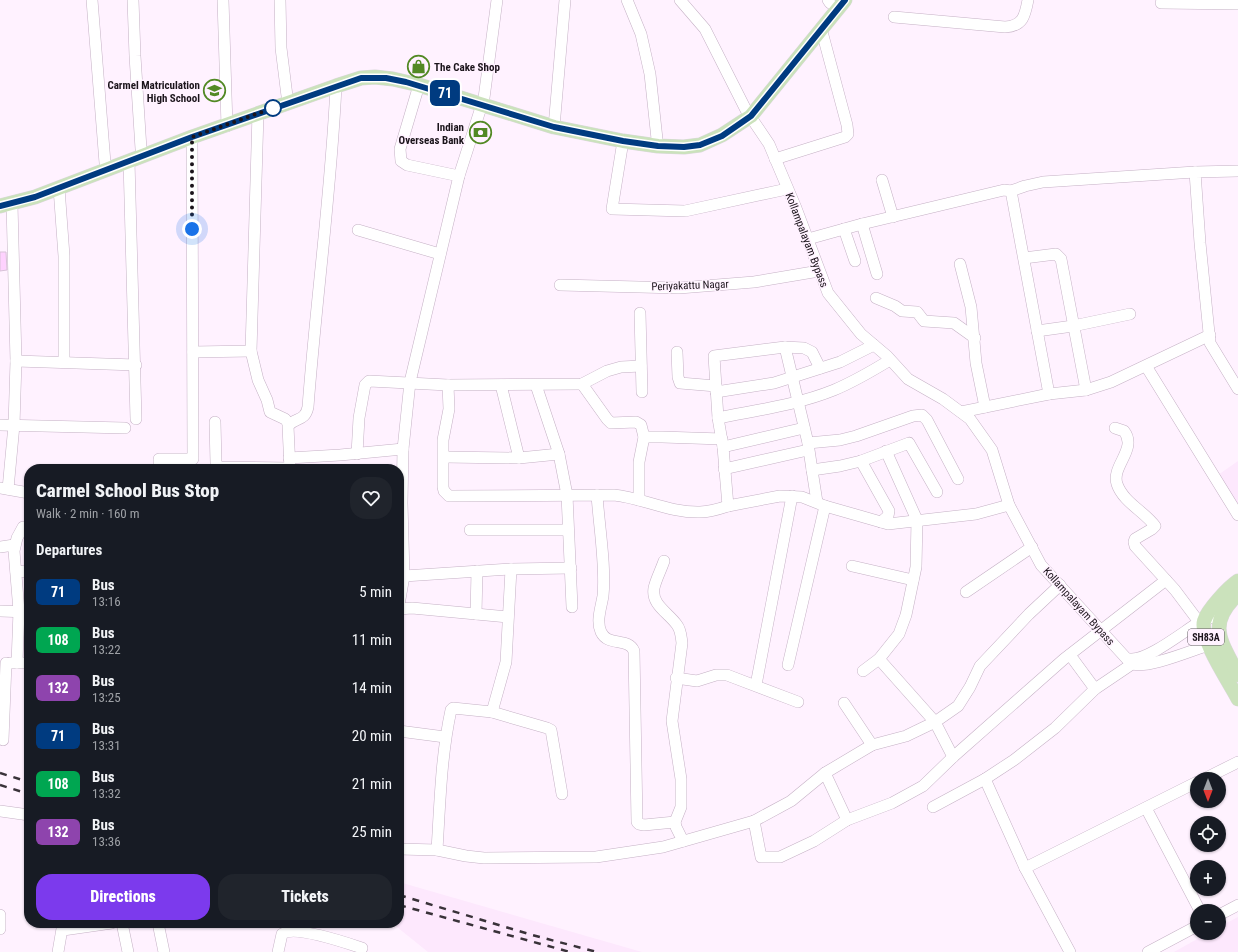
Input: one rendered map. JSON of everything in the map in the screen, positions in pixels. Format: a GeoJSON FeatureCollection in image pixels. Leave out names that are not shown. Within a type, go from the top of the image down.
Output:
{"type":"FeatureCollection","features":[{"type":"Feature","properties":{"kind":"main road"},"geometry":{"type":"LineString","coordinates":[[4,203],[32,190],[141,149],[227,122],[258,114],[361,78],[375,77],[393,79],[419,85],[623,141],[658,146],[684,147],[700,145],[722,136],[775,88],[821,28],[845,0]]}},
{"type":"Feature","properties":{"kind":"main road"},"geometry":{"type":"LineString","coordinates":[[554,123],[657,139],[677,141],[700,138],[749,113],[830,1]]}},
{"type":"Feature","properties":{"kind":"main road"},"geometry":{"type":"LineString","coordinates":[[4,203],[59,188],[192,137],[287,96],[334,80],[375,70],[399,72],[422,78],[483,102]]}},
{"type":"Feature","properties":{"kind":"main road","name":"SH83A"},"geometry":{"type":"LineString","coordinates":[[1238,581],[1230,587],[1202,621],[1204,628],[1238,675]]}},
{"type":"Feature","properties":{"kind":"main road","name":"SH83A"},"geometry":{"type":"LineString","coordinates":[[1238,594],[1228,604],[1222,614],[1218,623],[1214,641],[1238,699]]}},
{"type":"Feature","properties":{"kind":"street"},"geometry":{"type":"LineString","coordinates":[[92,0],[104,163]]}},
{"type":"Feature","properties":{"kind":"street"},"geometry":{"type":"LineString","coordinates":[[133,0],[141,149]]}},
{"type":"Feature","properties":{"kind":"street"},"geometry":{"type":"LineString","coordinates":[[222,0],[227,122]]}},
{"type":"Feature","properties":{"kind":"street"},"geometry":{"type":"LineString","coordinates":[[280,0],[281,48],[287,96]]}},
{"type":"Feature","properties":{"kind":"street"},"geometry":{"type":"LineString","coordinates":[[402,464],[410,382],[459,176],[483,102],[497,0]]}},
{"type":"Feature","properties":{"kind":"street"},"geometry":{"type":"LineString","coordinates":[[554,123],[565,0]]}},
{"type":"Feature","properties":{"kind":"street"},"geometry":{"type":"LineString","coordinates":[[627,0],[641,34],[650,74],[657,139]]}},
{"type":"Feature","properties":{"kind":"street","name":"Kollampalayam Bypass"},"geometry":{"type":"LineString","coordinates":[[680,0],[705,29],[749,113],[769,144],[808,239],[828,293],[861,334],[908,378],[943,399],[970,419],[992,450],[1008,505],[1041,565],[1101,631],[1132,661]]}},
{"type":"Feature","properties":{"kind":"street"},"geometry":{"type":"LineString","coordinates":[[894,17],[1013,27],[1019,23],[1024,16],[1028,0]]}},
{"type":"Feature","properties":{"kind":"street"},"geometry":{"type":"LineString","coordinates":[[1161,3],[1238,4]]}},
{"type":"Feature","properties":{"kind":"street"},"geometry":{"type":"LineString","coordinates":[[775,159],[845,137],[848,134],[847,125],[821,28]]}},
{"type":"Feature","properties":{"kind":"street"},"geometry":{"type":"LineString","coordinates":[[419,85],[400,149],[401,162],[407,165],[459,176]]}},
{"type":"Feature","properties":{"kind":"street"},"geometry":{"type":"LineString","coordinates":[[289,424],[304,416],[308,407],[316,305],[333,154],[336,86]]}},
{"type":"Feature","properties":{"kind":"street"},"geometry":{"type":"LineString","coordinates":[[258,114],[251,351],[258,380],[267,400],[270,412],[285,420],[289,424],[290,464]]}},
{"type":"Feature","properties":{"kind":"street"},"geometry":{"type":"LineString","coordinates":[[159,464],[159,459],[192,459],[192,137]]}},
{"type":"Feature","properties":{"kind":"street"},"geometry":{"type":"LineString","coordinates":[[623,141],[612,209],[685,211],[787,189]]}},
{"type":"Feature","properties":{"kind":"street"},"geometry":{"type":"LineString","coordinates":[[129,161],[136,365],[136,420]]}},
{"type":"Feature","properties":{"kind":"street"},"geometry":{"type":"LineString","coordinates":[[808,239],[862,224],[1004,190],[1011,191],[1043,182],[1196,172],[1238,171]]}},
{"type":"Feature","properties":{"kind":"street"},"geometry":{"type":"LineString","coordinates":[[1196,172],[1200,243],[1210,343],[1238,388]]}},
{"type":"Feature","properties":{"kind":"street"},"geometry":{"type":"LineString","coordinates":[[882,180],[893,217]]}},
{"type":"Feature","properties":{"kind":"street"},"geometry":{"type":"LineString","coordinates":[[59,188],[64,256],[64,362]]}},
{"type":"Feature","properties":{"kind":"street"},"geometry":{"type":"LineString","coordinates":[[1011,191],[1049,394]]}},
{"type":"Feature","properties":{"kind":"street"},"geometry":{"type":"LineString","coordinates":[[4,203],[16,361],[14,425],[4,488],[24,493]]}},
{"type":"Feature","properties":{"kind":"street"},"geometry":{"type":"LineString","coordinates":[[862,224],[877,274]]}},
{"type":"Feature","properties":{"kind":"street"},"geometry":{"type":"LineString","coordinates":[[844,229],[855,261]]}},
{"type":"Feature","properties":{"kind":"street"},"geometry":{"type":"LineString","coordinates":[[358,230],[440,254]]}},
{"type":"Feature","properties":{"kind":"street"},"geometry":{"type":"LineString","coordinates":[[1024,258],[1052,254],[1059,255],[1061,259],[1086,390]]}},
{"type":"Feature","properties":{"kind":"street"},"geometry":{"type":"LineString","coordinates":[[960,264],[971,307],[975,338],[976,363],[985,407]]}},
{"type":"Feature","properties":{"kind":"street","name":"Periyakattu Nagar"},"geometry":{"type":"LineString","coordinates":[[560,286],[679,288],[754,282],[819,271]]}},
{"type":"Feature","properties":{"kind":"street"},"geometry":{"type":"LineString","coordinates":[[876,298],[902,310],[917,312],[924,320],[956,324],[975,338]]}},
{"type":"Feature","properties":{"kind":"street"},"geometry":{"type":"LineString","coordinates":[[640,313],[642,392]]}},
{"type":"Feature","properties":{"kind":"street"},"geometry":{"type":"LineString","coordinates":[[1037,331],[1073,326],[1130,314]]}},
{"type":"Feature","properties":{"kind":"street"},"geometry":{"type":"LineString","coordinates":[[961,412],[1049,394],[1086,390],[1111,382],[1210,336]]}},
{"type":"Feature","properties":{"kind":"street"},"geometry":{"type":"LineString","coordinates":[[677,352],[678,377],[680,383],[716,389],[774,383],[792,376],[840,362],[874,345]]}},
{"type":"Feature","properties":{"kind":"street"},"geometry":{"type":"LineString","coordinates":[[728,506],[718,418],[714,356],[785,347],[804,348],[812,352],[820,368]]}},
{"type":"Feature","properties":{"kind":"street"},"geometry":{"type":"LineString","coordinates":[[785,347],[821,504],[788,666]]}},
{"type":"Feature","properties":{"kind":"street"},"geometry":{"type":"LineString","coordinates":[[193,352],[251,351]]}},
{"type":"Feature","properties":{"kind":"street"},"geometry":{"type":"LineString","coordinates":[[718,418],[798,402],[834,390],[863,376],[890,360]]}},
{"type":"Feature","properties":{"kind":"street"},"geometry":{"type":"LineString","coordinates":[[16,361],[136,365]]}},
{"type":"Feature","properties":{"kind":"street"},"geometry":{"type":"LineString","coordinates":[[357,454],[359,418],[366,383],[371,381],[448,385],[582,384],[607,371],[641,366]]}},
{"type":"Feature","properties":{"kind":"street"},"geometry":{"type":"LineString","coordinates":[[1146,366],[1238,515]]}},
{"type":"Feature","properties":{"kind":"street"},"geometry":{"type":"LineString","coordinates":[[582,384],[607,419],[614,423],[639,423],[642,428],[644,438],[639,462],[639,500]]}},
{"type":"Feature","properties":{"kind":"street"},"geometry":{"type":"LineString","coordinates":[[448,385],[448,409],[443,440],[443,488],[449,496],[597,495],[626,497],[674,509],[694,512],[704,512],[780,496],[792,496],[802,497],[888,524],[976,514],[1008,505]]}},
{"type":"Feature","properties":{"kind":"street"},"geometry":{"type":"LineString","coordinates":[[502,385],[519,458]]}},
{"type":"Feature","properties":{"kind":"street"},"geometry":{"type":"LineString","coordinates":[[536,385],[559,454],[567,495],[572,606]]}},
{"type":"Feature","properties":{"kind":"street"},"geometry":{"type":"LineString","coordinates":[[724,469],[808,446],[856,436],[913,416],[922,415],[927,420],[958,478]]}},
{"type":"Feature","properties":{"kind":"street"},"geometry":{"type":"LineString","coordinates":[[215,422],[217,464]]}},
{"type":"Feature","properties":{"kind":"street"},"geometry":{"type":"LineString","coordinates":[[0,425],[125,428]]}},
{"type":"Feature","properties":{"kind":"street"},"geometry":{"type":"LineString","coordinates":[[644,438],[662,437],[722,443],[804,428]]}},
{"type":"Feature","properties":{"kind":"street"},"geometry":{"type":"LineString","coordinates":[[1115,428],[1124,431],[1128,439],[1126,454],[1117,474],[1117,486],[1155,526],[1135,539],[1134,544],[1202,621]]}},
{"type":"Feature","properties":{"kind":"street"},"geometry":{"type":"LineString","coordinates":[[812,470],[861,461],[909,443],[938,492]]}},
{"type":"Feature","properties":{"kind":"street"},"geometry":{"type":"LineString","coordinates":[[296,464],[357,454],[403,449]]}},
{"type":"Feature","properties":{"kind":"street"},"geometry":{"type":"LineString","coordinates":[[863,671],[879,659],[899,634],[903,626],[916,567],[917,520],[886,451]]}},
{"type":"Feature","properties":{"kind":"street"},"geometry":{"type":"LineString","coordinates":[[444,457],[519,458],[559,454]]}},
{"type":"Feature","properties":{"kind":"street"},"geometry":{"type":"LineString","coordinates":[[861,461],[888,511],[888,516],[881,522]]}},
{"type":"Feature","properties":{"kind":"street"},"geometry":{"type":"LineString","coordinates":[[597,495],[604,582],[599,618],[600,631],[608,640],[630,645],[634,653],[637,822],[644,825],[675,822]]}},
{"type":"Feature","properties":{"kind":"street"},"geometry":{"type":"LineString","coordinates":[[756,685],[792,496]]}},
{"type":"Feature","properties":{"kind":"street"},"geometry":{"type":"LineString","coordinates":[[3,740],[8,663],[24,612],[14,561],[14,545],[24,527]]}},
{"type":"Feature","properties":{"kind":"street"},"geometry":{"type":"LineString","coordinates":[[470,530],[568,530]]}},
{"type":"Feature","properties":{"kind":"street"},"geometry":{"type":"LineString","coordinates":[[0,547],[14,545]]}},
{"type":"Feature","properties":{"kind":"street"},"geometry":{"type":"LineString","coordinates":[[966,592],[1032,547]]}},
{"type":"Feature","properties":{"kind":"street"},"geometry":{"type":"LineString","coordinates":[[664,561],[654,590],[654,598],[659,606],[677,624],[682,643],[676,678],[672,721],[680,766],[682,799],[681,812],[675,822],[676,829],[683,841]]}},
{"type":"Feature","properties":{"kind":"street"},"geometry":{"type":"LineString","coordinates":[[852,566],[913,580]]}},
{"type":"Feature","properties":{"kind":"street"},"geometry":{"type":"LineString","coordinates":[[404,576],[510,569],[571,568]]}},
{"type":"Feature","properties":{"kind":"street"},"geometry":{"type":"LineString","coordinates":[[492,712],[506,662],[510,569]]}},
{"type":"Feature","properties":{"kind":"street"},"geometry":{"type":"LineString","coordinates":[[16,571],[24,572]]}},
{"type":"Feature","properties":{"kind":"street"},"geometry":{"type":"LineString","coordinates":[[476,614],[477,572]]}},
{"type":"Feature","properties":{"kind":"street"},"geometry":{"type":"LineString","coordinates":[[754,821],[761,857],[780,857],[814,841],[847,820],[892,803],[923,786],[953,757],[1070,655],[1166,580]]}},
{"type":"Feature","properties":{"kind":"street"},"geometry":{"type":"LineString","coordinates":[[404,849],[437,850],[484,858],[582,858],[634,852],[683,841],[754,821],[791,801],[824,773],[872,745],[906,736],[934,722],[958,706],[970,687],[980,666],[1029,614],[1060,585]]}},
{"type":"Feature","properties":{"kind":"street"},"geometry":{"type":"LineString","coordinates":[[404,609],[412,608],[508,617]]}},
{"type":"Feature","properties":{"kind":"street"},"geometry":{"type":"LineString","coordinates":[[0,611],[24,612]]}},
{"type":"Feature","properties":{"kind":"street"},"geometry":{"type":"LineString","coordinates":[[933,807],[985,779],[1014,760],[1054,728],[1095,689],[1132,661],[1169,643],[1202,621],[1222,614]]}},
{"type":"Feature","properties":{"kind":"street"},"geometry":{"type":"LineString","coordinates":[[1132,661],[1145,664],[1156,662],[1214,641]]}},
{"type":"Feature","properties":{"kind":"street"},"geometry":{"type":"LineString","coordinates":[[1070,655],[1095,689]]}},
{"type":"Feature","properties":{"kind":"street"},"geometry":{"type":"LineString","coordinates":[[879,659],[934,722],[953,757]]}},
{"type":"Feature","properties":{"kind":"street"},"geometry":{"type":"LineString","coordinates":[[8,663],[24,663]]}},
{"type":"Feature","properties":{"kind":"street"},"geometry":{"type":"LineString","coordinates":[[676,678],[697,680],[716,675],[727,675],[798,702]]}},
{"type":"Feature","properties":{"kind":"street"},"geometry":{"type":"LineString","coordinates":[[844,703],[872,745]]}},
{"type":"Feature","properties":{"kind":"street"},"geometry":{"type":"LineString","coordinates":[[437,850],[445,737],[451,710],[453,708],[492,712],[551,730],[562,794]]}},
{"type":"Feature","properties":{"kind":"street"},"geometry":{"type":"LineString","coordinates":[[404,732],[445,737]]}},
{"type":"Feature","properties":{"kind":"street"},"geometry":{"type":"LineString","coordinates":[[1218,772],[1238,762]]}},
{"type":"Feature","properties":{"kind":"street"},"geometry":{"type":"LineString","coordinates":[[824,773],[847,820]]}},
{"type":"Feature","properties":{"kind":"street"},"geometry":{"type":"LineString","coordinates":[[985,779],[1025,868],[1070,952]]}},
{"type":"Feature","properties":{"kind":"street"},"geometry":{"type":"LineString","coordinates":[[1025,868],[1190,786]]}},
{"type":"Feature","properties":{"kind":"street"},"geometry":{"type":"LineString","coordinates":[[1146,808],[1196,904]]}},
{"type":"Feature","properties":{"kind":"street"},"geometry":{"type":"LineString","coordinates":[[0,811],[24,814]]}},
{"type":"Feature","properties":{"kind":"street"},"geometry":{"type":"LineString","coordinates":[[1226,911],[1238,905]]}},
{"type":"Feature","properties":{"kind":"street"},"geometry":{"type":"LineString","coordinates":[[0,916],[0,929]]}},
{"type":"Feature","properties":{"kind":"street"},"geometry":{"type":"LineString","coordinates":[[58,952],[63,928]]}},
{"type":"Feature","properties":{"kind":"street"},"geometry":{"type":"LineString","coordinates":[[123,928],[128,952]]}},
{"type":"Feature","properties":{"kind":"street"},"geometry":{"type":"LineString","coordinates":[[159,928],[164,952]]}},
{"type":"Feature","properties":{"kind":"street"},"geometry":{"type":"LineString","coordinates":[[278,952],[282,934],[291,930],[336,939],[362,948]]}},
{"type":"Feature","properties":{"kind":"street"},"geometry":{"type":"LineString","coordinates":[[1148,952],[1190,930]]}},
{"type":"Feature","properties":{"kind":"shaded area"},"geometry":{"type":"Polygon","coordinates":[[[1238,461],[1238,506],[1218,475],[1238,461]]]}},
{"type":"Feature","properties":{"kind":"shaded area"},"geometry":{"type":"Polygon","coordinates":[[[404,883],[642,952],[428,952],[398,928],[404,928],[404,883]]]}},
{"type":"Feature","properties":{"kind":"shaded area"},"geometry":{"type":"Polygon","coordinates":[[[1238,917],[1238,952],[1174,952],[1195,940],[1226,940],[1226,923],[1238,917]]]}},
{"type":"Feature","properties":{"kind":"building"},"geometry":{"type":"Polygon","coordinates":[[[0,252],[6,252],[7,270],[0,271],[0,252]]]}},
{"type":"Feature","properties":{"kind":"railway"},"geometry":{"type":"LineString","coordinates":[[0,773],[24,780]]}},
{"type":"Feature","properties":{"kind":"railway"},"geometry":{"type":"LineString","coordinates":[[0,785],[24,792]]}},
{"type":"Feature","properties":{"kind":"railway"},"geometry":{"type":"LineString","coordinates":[[404,897],[532,935],[597,952]]}},
{"type":"Feature","properties":{"kind":"railway"},"geometry":{"type":"LineString","coordinates":[[404,906],[570,952]]}},
{"type":"Feature","properties":{"kind":"bus line","name":"71"},"geometry":{"type":"LineString","coordinates":[[0,206],[35,197],[192,137],[361,78],[386,78],[419,85],[554,127],[623,141],[658,146],[684,147],[700,145],[722,136],[751,116],[845,0]]}},
{"type":"Feature","properties":{"kind":"place","name":"The Cake Shop"},"geometry":{"type":"Point","coordinates":[418,67]}},
{"type":"Feature","properties":{"kind":"place","name":"Carmel Matriculation High School"},"geometry":{"type":"Point","coordinates":[215,91]}},
{"type":"Feature","properties":{"kind":"place","name":"Indian Overseas Bank"},"geometry":{"type":"Point","coordinates":[480,133]}},
{"type":"Feature","properties":{"kind":"route"},"geometry":{"type":"LineString","coordinates":[[192,229],[192,137],[227,126],[273,108]]}}]}
